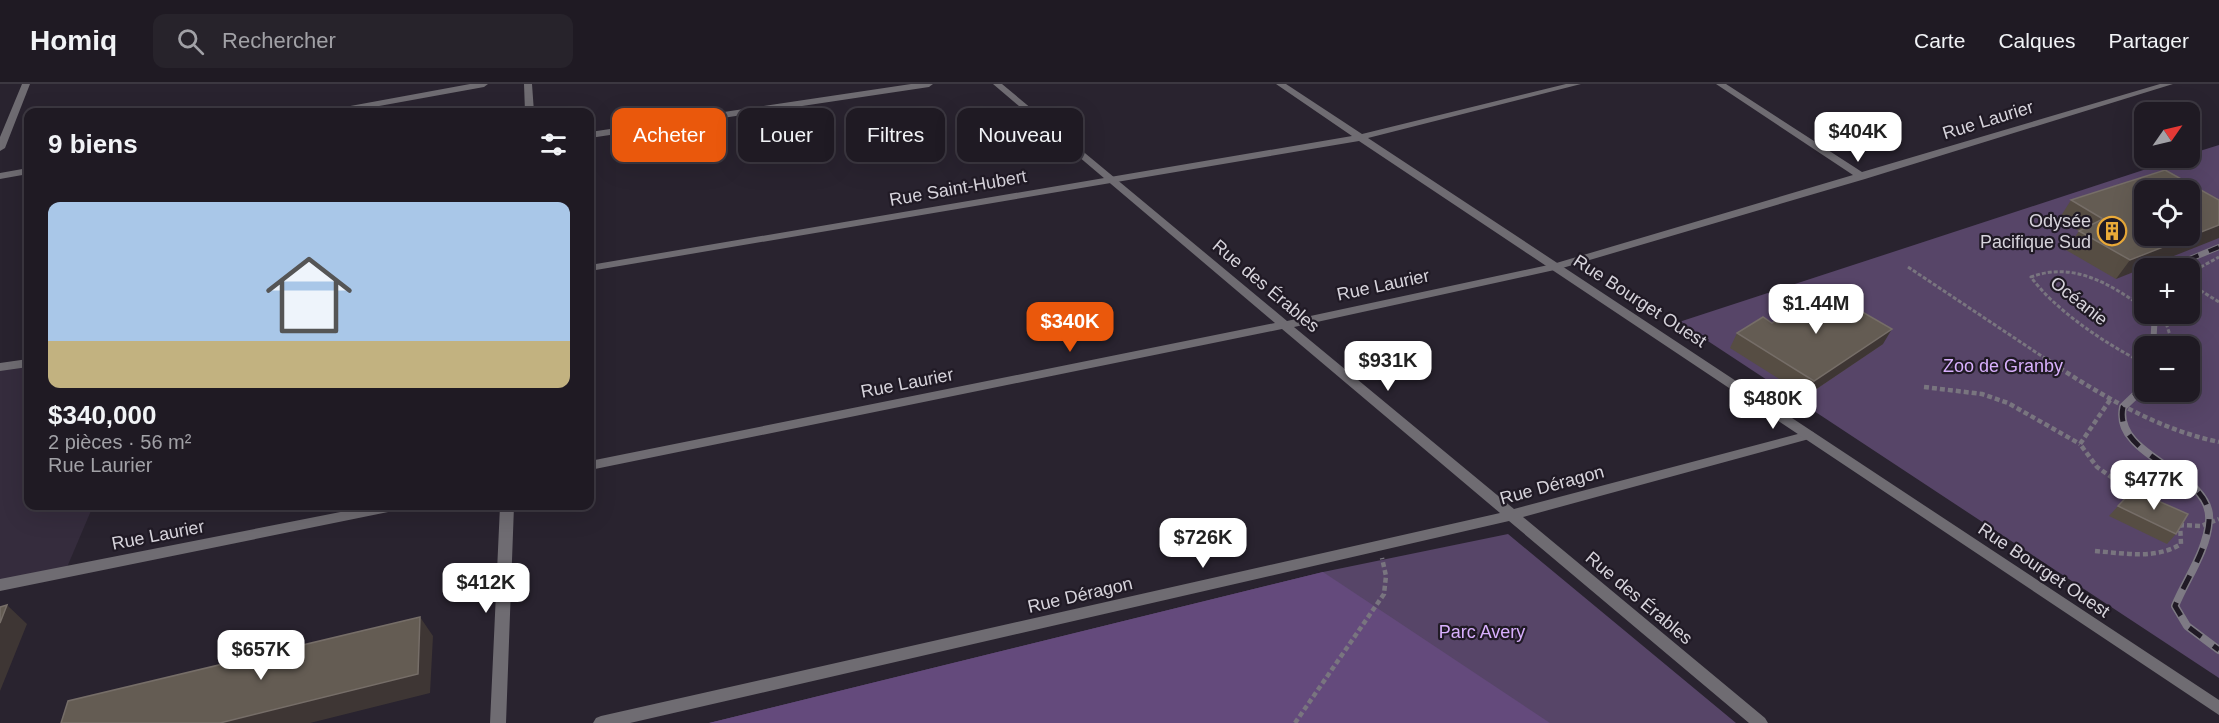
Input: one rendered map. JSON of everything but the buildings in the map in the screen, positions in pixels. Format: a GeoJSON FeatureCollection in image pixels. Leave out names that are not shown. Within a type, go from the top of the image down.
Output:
{"type":"FeatureCollection","features":[{"type":"Feature","properties":{"kind":"street"},"geometry":{"type":"LineString","coordinates":[[0,148],[26,84]]}},
{"type":"Feature","properties":{"kind":"street"},"geometry":{"type":"LineString","coordinates":[[355,108],[484,84]]}},
{"type":"Feature","properties":{"kind":"street"},"geometry":{"type":"LineString","coordinates":[[528,84],[530,108]]}},
{"type":"Feature","properties":{"kind":"street"},"geometry":{"type":"LineString","coordinates":[[594,134],[929,84]]}},
{"type":"Feature","properties":{"kind":"street","name":"Rue des Érables"},"geometry":{"type":"LineString","coordinates":[[997,84],[1760,723]]}},
{"type":"Feature","properties":{"kind":"street","name":"Rue Bourget Ouest"},"geometry":{"type":"LineString","coordinates":[[1280,84],[2219,708]]}},
{"type":"Feature","properties":{"kind":"street","name":"Rue Saint-Hubert"},"geometry":{"type":"LineString","coordinates":[[594,267],[1359,138],[1577,84]]}},
{"type":"Feature","properties":{"kind":"street"},"geometry":{"type":"LineString","coordinates":[[1720,84],[1862,177]]}},
{"type":"Feature","properties":{"kind":"street","name":"Rue Laurier"},"geometry":{"type":"LineString","coordinates":[[594,465],[1285,325],[1555,267],[2169,84]]}},
{"type":"Feature","properties":{"kind":"street"},"geometry":{"type":"LineString","coordinates":[[0,176],[24,172]]}},
{"type":"Feature","properties":{"kind":"street"},"geometry":{"type":"LineString","coordinates":[[0,367],[24,364]]}},
{"type":"Feature","properties":{"kind":"street","name":"Rue Déragon"},"geometry":{"type":"LineString","coordinates":[[602,723],[1512,515],[1809,435]]}},
{"type":"Feature","properties":{"kind":"street","name":"Rue Laurier"},"geometry":{"type":"LineString","coordinates":[[0,585],[373,510]]}},
{"type":"Feature","properties":{"kind":"street"},"geometry":{"type":"LineString","coordinates":[[498,723],[507,510]]}},
{"type":"Feature","properties":{"kind":"path"},"geometry":{"type":"LineString","coordinates":[[2200,267],[2219,257]]}},
{"type":"Feature","properties":{"kind":"path"},"geometry":{"type":"LineString","coordinates":[[1908,267],[2098,394],[2189,436],[2219,442]]}},
{"type":"Feature","properties":{"kind":"path","name":"Océanie"},"geometry":{"type":"LineString","coordinates":[[2132,299],[2080,273],[2041,272],[2031,277],[2034,283],[2054,302],[2094,332],[2134,356]]}},
{"type":"Feature","properties":{"kind":"path"},"geometry":{"type":"LineString","coordinates":[[2200,290],[2219,302]]}},
{"type":"Feature","properties":{"kind":"path"},"geometry":{"type":"LineString","coordinates":[[1924,387],[1982,394],[2008,403],[2080,444],[2104,476],[2145,499]]}},
{"type":"Feature","properties":{"kind":"path"},"geometry":{"type":"LineString","coordinates":[[2080,444],[2110,400]]}},
{"type":"Feature","properties":{"kind":"path"},"geometry":{"type":"LineString","coordinates":[[2170,520],[2181,525],[2201,526],[2219,519]]}},
{"type":"Feature","properties":{"kind":"path"},"geometry":{"type":"LineString","coordinates":[[2096,551],[2162,553],[2173,550],[2181,544],[2181,525],[2177,520]]}},
{"type":"Feature","properties":{"kind":"path"},"geometry":{"type":"LineString","coordinates":[[1295,723],[1384,594],[1387,581],[1386,568],[1376,546]]}},
{"type":"Feature","properties":{"kind":"shaded area"},"geometry":{"type":"Polygon","coordinates":[[[24,364],[24,510],[91,510],[65,572],[0,585],[0,367],[24,364]]]}},
{"type":"Feature","properties":{"kind":"shaded area","name":"Parc Avery"},"geometry":{"type":"Polygon","coordinates":[[[1323,572],[1550,723],[709,723],[1323,572]]]}},
{"type":"Feature","properties":{"kind":"green space","name":"Zoo de Granby"},"geometry":{"type":"Polygon","coordinates":[[[2219,145],[2219,678],[1679,322],[2149,168],[2200,168],[2200,151],[2219,145]]]}},
{"type":"Feature","properties":{"kind":"green space","name":"Parc Avery"},"geometry":{"type":"Polygon","coordinates":[[[1508,534],[1736,723],[709,723],[1323,572],[1508,534]]]}},
{"type":"Feature","properties":{"kind":"railway"},"geometry":{"type":"LineString","coordinates":[[2192,258],[2219,247]]}},
{"type":"Feature","properties":{"kind":"railway"},"geometry":{"type":"LineString","coordinates":[[2154,324],[2154,336]]}},
{"type":"Feature","properties":{"kind":"railway"},"geometry":{"type":"LineString","coordinates":[[2134,396],[2123,407],[2124,425],[2132,439],[2196,490],[2206,504],[2209,521],[2204,543],[2175,606],[2187,626],[2219,650]]}},
{"type":"Feature","properties":{"kind":"place","name":"Odysée Pacifique Sud"},"geometry":{"type":"Point","coordinates":[2112,231]}}]}
